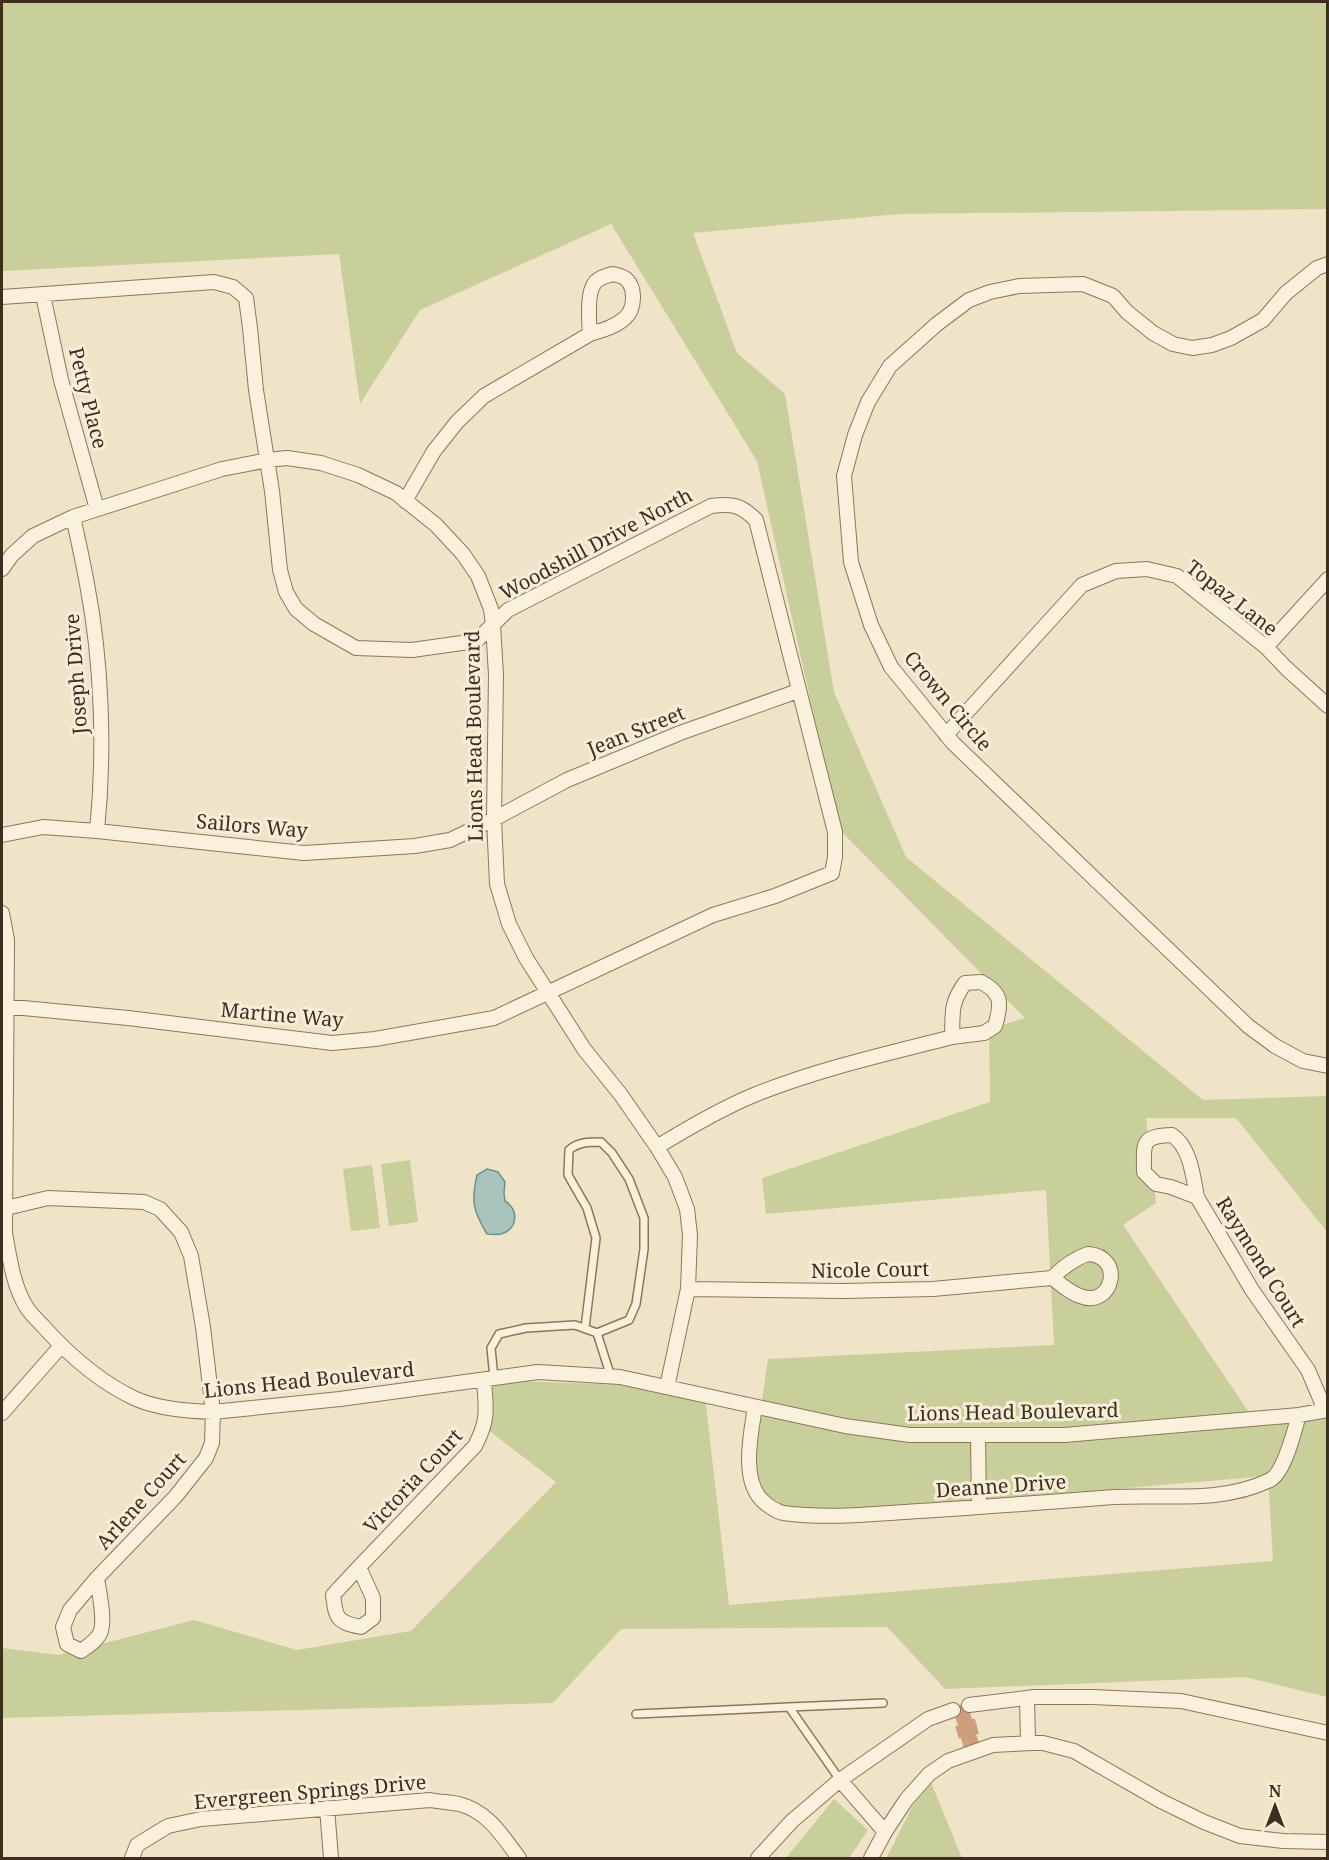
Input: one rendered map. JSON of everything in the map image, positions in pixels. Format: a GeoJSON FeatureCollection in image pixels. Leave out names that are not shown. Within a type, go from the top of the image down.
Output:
{"type":"FeatureCollection","features":[{"type":"Feature","properties":{"kind":"street","name":"Crown Circle"},"geometry":{"type":"LineString","coordinates":[[1328,264],[1317,268],[1286,293],[1263,320],[1231,338],[1212,345],[1192,348],[1173,344],[1153,333],[1127,312],[1113,296],[1083,284],[1019,286],[990,292],[969,300],[937,324],[890,366],[868,402],[855,435],[844,476],[851,562],[872,625],[891,667],[946,735],[1248,1026],[1275,1046],[1304,1061],[1328,1066]]}},
{"type":"Feature","properties":{"kind":"street"},"geometry":{"type":"LineString","coordinates":[[2,297],[214,282],[233,287],[246,298],[256,390],[272,491],[280,570],[286,592],[296,609],[314,624],[356,648],[412,650],[476,641],[493,625]]}},
{"type":"Feature","properties":{"kind":"street","name":"Petty Place"},"geometry":{"type":"LineString","coordinates":[[43,295],[61,380],[97,509]]}},
{"type":"Feature","properties":{"kind":"street"},"geometry":{"type":"LineString","coordinates":[[405,501],[434,451],[457,422],[484,396],[590,334]]}},
{"type":"Feature","properties":{"kind":"street","name":"Lions Head Boulevard"},"geometry":{"type":"LineString","coordinates":[[2,569],[12,555],[33,536],[73,517],[222,469],[287,458],[321,463],[358,475],[396,493],[436,525],[463,554],[478,576],[491,609],[493,625],[496,675],[494,819],[497,884],[509,924],[526,958],[584,1049],[621,1095],[657,1147],[675,1177],[687,1209],[690,1234],[688,1289],[667,1387]]}},
{"type":"Feature","properties":{"kind":"street","name":"Woodshill Drive North"},"geometry":{"type":"LineString","coordinates":[[493,625],[508,610],[711,506],[724,504],[744,509],[756,520],[798,691]]}},
{"type":"Feature","properties":{"kind":"street","name":"Joseph Drive"},"geometry":{"type":"LineString","coordinates":[[73,517],[88,585],[96,645],[101,798],[98,831]]}},
{"type":"Feature","properties":{"kind":"street","name":"Topaz Lane"},"geometry":{"type":"LineString","coordinates":[[946,735],[1082,585],[1116,571],[1147,569],[1177,576],[1266,647],[1328,706]]}},
{"type":"Feature","properties":{"kind":"street"},"geometry":{"type":"LineString","coordinates":[[1266,647],[1328,579]]}},
{"type":"Feature","properties":{"kind":"street","name":"Jean Street"},"geometry":{"type":"LineString","coordinates":[[494,819],[567,780],[680,733],[798,691]]}},
{"type":"Feature","properties":{"kind":"street","name":"Martine Way"},"geometry":{"type":"LineString","coordinates":[[4,1006],[128,1018],[332,1043],[375,1039],[494,1018],[713,915],[775,896],[832,873],[835,857],[835,832],[798,691]]}},
{"type":"Feature","properties":{"kind":"street","name":"Sailors Way"},"geometry":{"type":"LineString","coordinates":[[2,835],[43,827],[304,852],[415,846],[450,840],[494,819]]}},
{"type":"Feature","properties":{"kind":"street","name":"Lions Head Boulevard"},"geometry":{"type":"LineString","coordinates":[[2,914],[7,940],[4,1006],[3,1209],[13,1274],[27,1309],[61,1346],[107,1382],[136,1399],[183,1410],[213,1412],[340,1399],[538,1372],[611,1377],[845,1426],[910,1435],[1064,1435],[1299,1415],[1327,1410]]}},
{"type":"Feature","properties":{"kind":"street"},"geometry":{"type":"LineString","coordinates":[[657,1147],[693,1125],[754,1095],[834,1066],[952,1037],[984,1033],[995,1026],[999,1015],[999,997],[994,989],[981,982],[965,983],[956,996],[953,1007],[952,1037]]}},
{"type":"Feature","properties":{"kind":"street","name":"Raymond Court"},"geometry":{"type":"LineString","coordinates":[[1197,1197],[1156,1184],[1144,1172],[1144,1148],[1147,1141],[1154,1136],[1172,1135],[1180,1140],[1190,1164],[1197,1197],[1252,1290],[1308,1370],[1327,1410]]}},
{"type":"Feature","properties":{"kind":"street","name":"Arlene Court"},"geometry":{"type":"LineString","coordinates":[[3,1209],[48,1198],[144,1202],[160,1209],[181,1232],[191,1256],[203,1327],[213,1412],[212,1443],[206,1458],[176,1496],[97,1578],[70,1610],[63,1627],[67,1644],[81,1650],[94,1642],[101,1632],[102,1621],[97,1578]]}},
{"type":"Feature","properties":{"kind":"street","name":"Nicole Court"},"geometry":{"type":"LineString","coordinates":[[688,1289],[844,1291],[933,1289],[1052,1278]]}},
{"type":"Feature","properties":{"kind":"street"},"geometry":{"type":"LineString","coordinates":[[2,1413],[61,1346]]}},
{"type":"Feature","properties":{"kind":"street","name":"Victoria Court"},"geometry":{"type":"LineString","coordinates":[[359,1567],[475,1446],[484,1428],[489,1379]]}},
{"type":"Feature","properties":{"kind":"street","name":"Deanne Drive"},"geometry":{"type":"LineString","coordinates":[[755,1407],[749,1440],[749,1466],[754,1489],[763,1502],[781,1513],[849,1516],[1124,1497],[1194,1497],[1230,1494],[1273,1479],[1283,1465],[1299,1415]]}},
{"type":"Feature","properties":{"kind":"street"},"geometry":{"type":"LineString","coordinates":[[978,1436],[979,1507]]}},
{"type":"Feature","properties":{"kind":"street"},"geometry":{"type":"LineString","coordinates":[[969,1705],[1027,1698],[1093,1697],[1181,1701],[1328,1733]]}},
{"type":"Feature","properties":{"kind":"street"},"geometry":{"type":"LineString","coordinates":[[1027,1698],[1028,1743]]}},
{"type":"Feature","properties":{"kind":"street"},"geometry":{"type":"LineString","coordinates":[[758,1858],[792,1821],[840,1780],[928,1719],[953,1710]]}},
{"type":"Feature","properties":{"kind":"street"},"geometry":{"type":"LineString","coordinates":[[871,1858],[906,1800],[929,1774],[948,1761],[993,1745],[1028,1743],[1043,1743],[1074,1751],[1161,1801],[1240,1836],[1282,1841],[1328,1842]]}},
{"type":"Feature","properties":{"kind":"street"},"geometry":{"type":"LineString","coordinates":[[840,1780],[885,1832]]}},
{"type":"Feature","properties":{"kind":"street","name":"Evergreen Springs Drive"},"geometry":{"type":"LineString","coordinates":[[132,1858],[137,1845],[168,1826],[201,1819],[430,1800],[460,1804],[481,1814],[493,1824],[519,1858]]}},
{"type":"Feature","properties":{"kind":"street"},"geometry":{"type":"LineString","coordinates":[[327,1808],[331,1858]]}},
{"type":"Feature","properties":{"kind":"lane"},"geometry":{"type":"LineString","coordinates":[[489,1379],[491,1348],[499,1334],[526,1328],[575,1325],[597,1333],[629,1320],[636,1304],[644,1249],[644,1218],[629,1179],[612,1153],[601,1142],[575,1145],[569,1150],[567,1161],[568,1175],[587,1208],[596,1238],[585,1328]]}},
{"type":"Feature","properties":{"kind":"lane"},"geometry":{"type":"LineString","coordinates":[[597,1333],[611,1377]]}},
{"type":"Feature","properties":{"kind":"lane"},"geometry":{"type":"LineString","coordinates":[[636,1714],[883,1703]]}},
{"type":"Feature","properties":{"kind":"lane"},"geometry":{"type":"LineString","coordinates":[[789,1707],[840,1780]]}},
{"type":"Feature","properties":{"kind":"green space"},"geometry":{"type":"Polygon","coordinates":[[[2,2],[1327,2],[1327,209],[900,214],[693,233],[737,353],[785,394],[834,692],[906,857],[1203,1100],[1327,1096],[1327,1232],[1236,1118],[1146,1118],[1156,1203],[1123,1225],[1254,1420],[1327,1406],[1327,1697],[1245,1677],[945,1689],[887,1627],[621,1629],[553,1703],[2,1718],[2,1648],[59,1655],[194,1620],[297,1650],[411,1631],[556,1482],[484,1427],[487,1380],[659,1386],[705,1397],[729,1605],[1273,1561],[1268,1476],[798,1516],[750,1482],[768,1359],[1054,1345],[1046,1190],[766,1214],[762,1178],[990,1102],[989,1029],[1025,1018],[839,829],[757,461],[611,224],[420,310],[360,404],[339,254],[2,271],[2,2]]]}},
{"type":"Feature","properties":{"kind":"green space"},"geometry":{"type":"Polygon","coordinates":[[[410,1160],[418,1222],[389,1226],[381,1164],[410,1160]]]}},
{"type":"Feature","properties":{"kind":"green space"},"geometry":{"type":"Polygon","coordinates":[[[372,1165],[380,1228],[351,1231],[343,1169],[372,1165]]]}},
{"type":"Feature","properties":{"kind":"green space"},"geometry":{"type":"Polygon","coordinates":[[[928,1775],[962,1858],[886,1858],[887,1857],[928,1775]]]}},
{"type":"Feature","properties":{"kind":"green space"},"geometry":{"type":"Polygon","coordinates":[[[834,1799],[868,1830],[849,1858],[786,1858],[834,1799]]]}},
{"type":"Feature","properties":{"kind":"water"},"geometry":{"type":"Polygon","coordinates":[[[487,1169],[498,1172],[505,1182],[505,1201],[513,1209],[515,1219],[513,1224],[507,1232],[501,1234],[487,1234],[475,1206],[474,1192],[477,1175],[487,1169]]]}},
{"type":"Feature","properties":{"kind":"building"},"geometry":{"type":"Polygon","coordinates":[[[967,1703],[972,1719],[975,1719],[979,1734],[976,1734],[981,1748],[965,1753],[955,1726],[958,1726],[952,1707],[967,1703]]]}}]}
